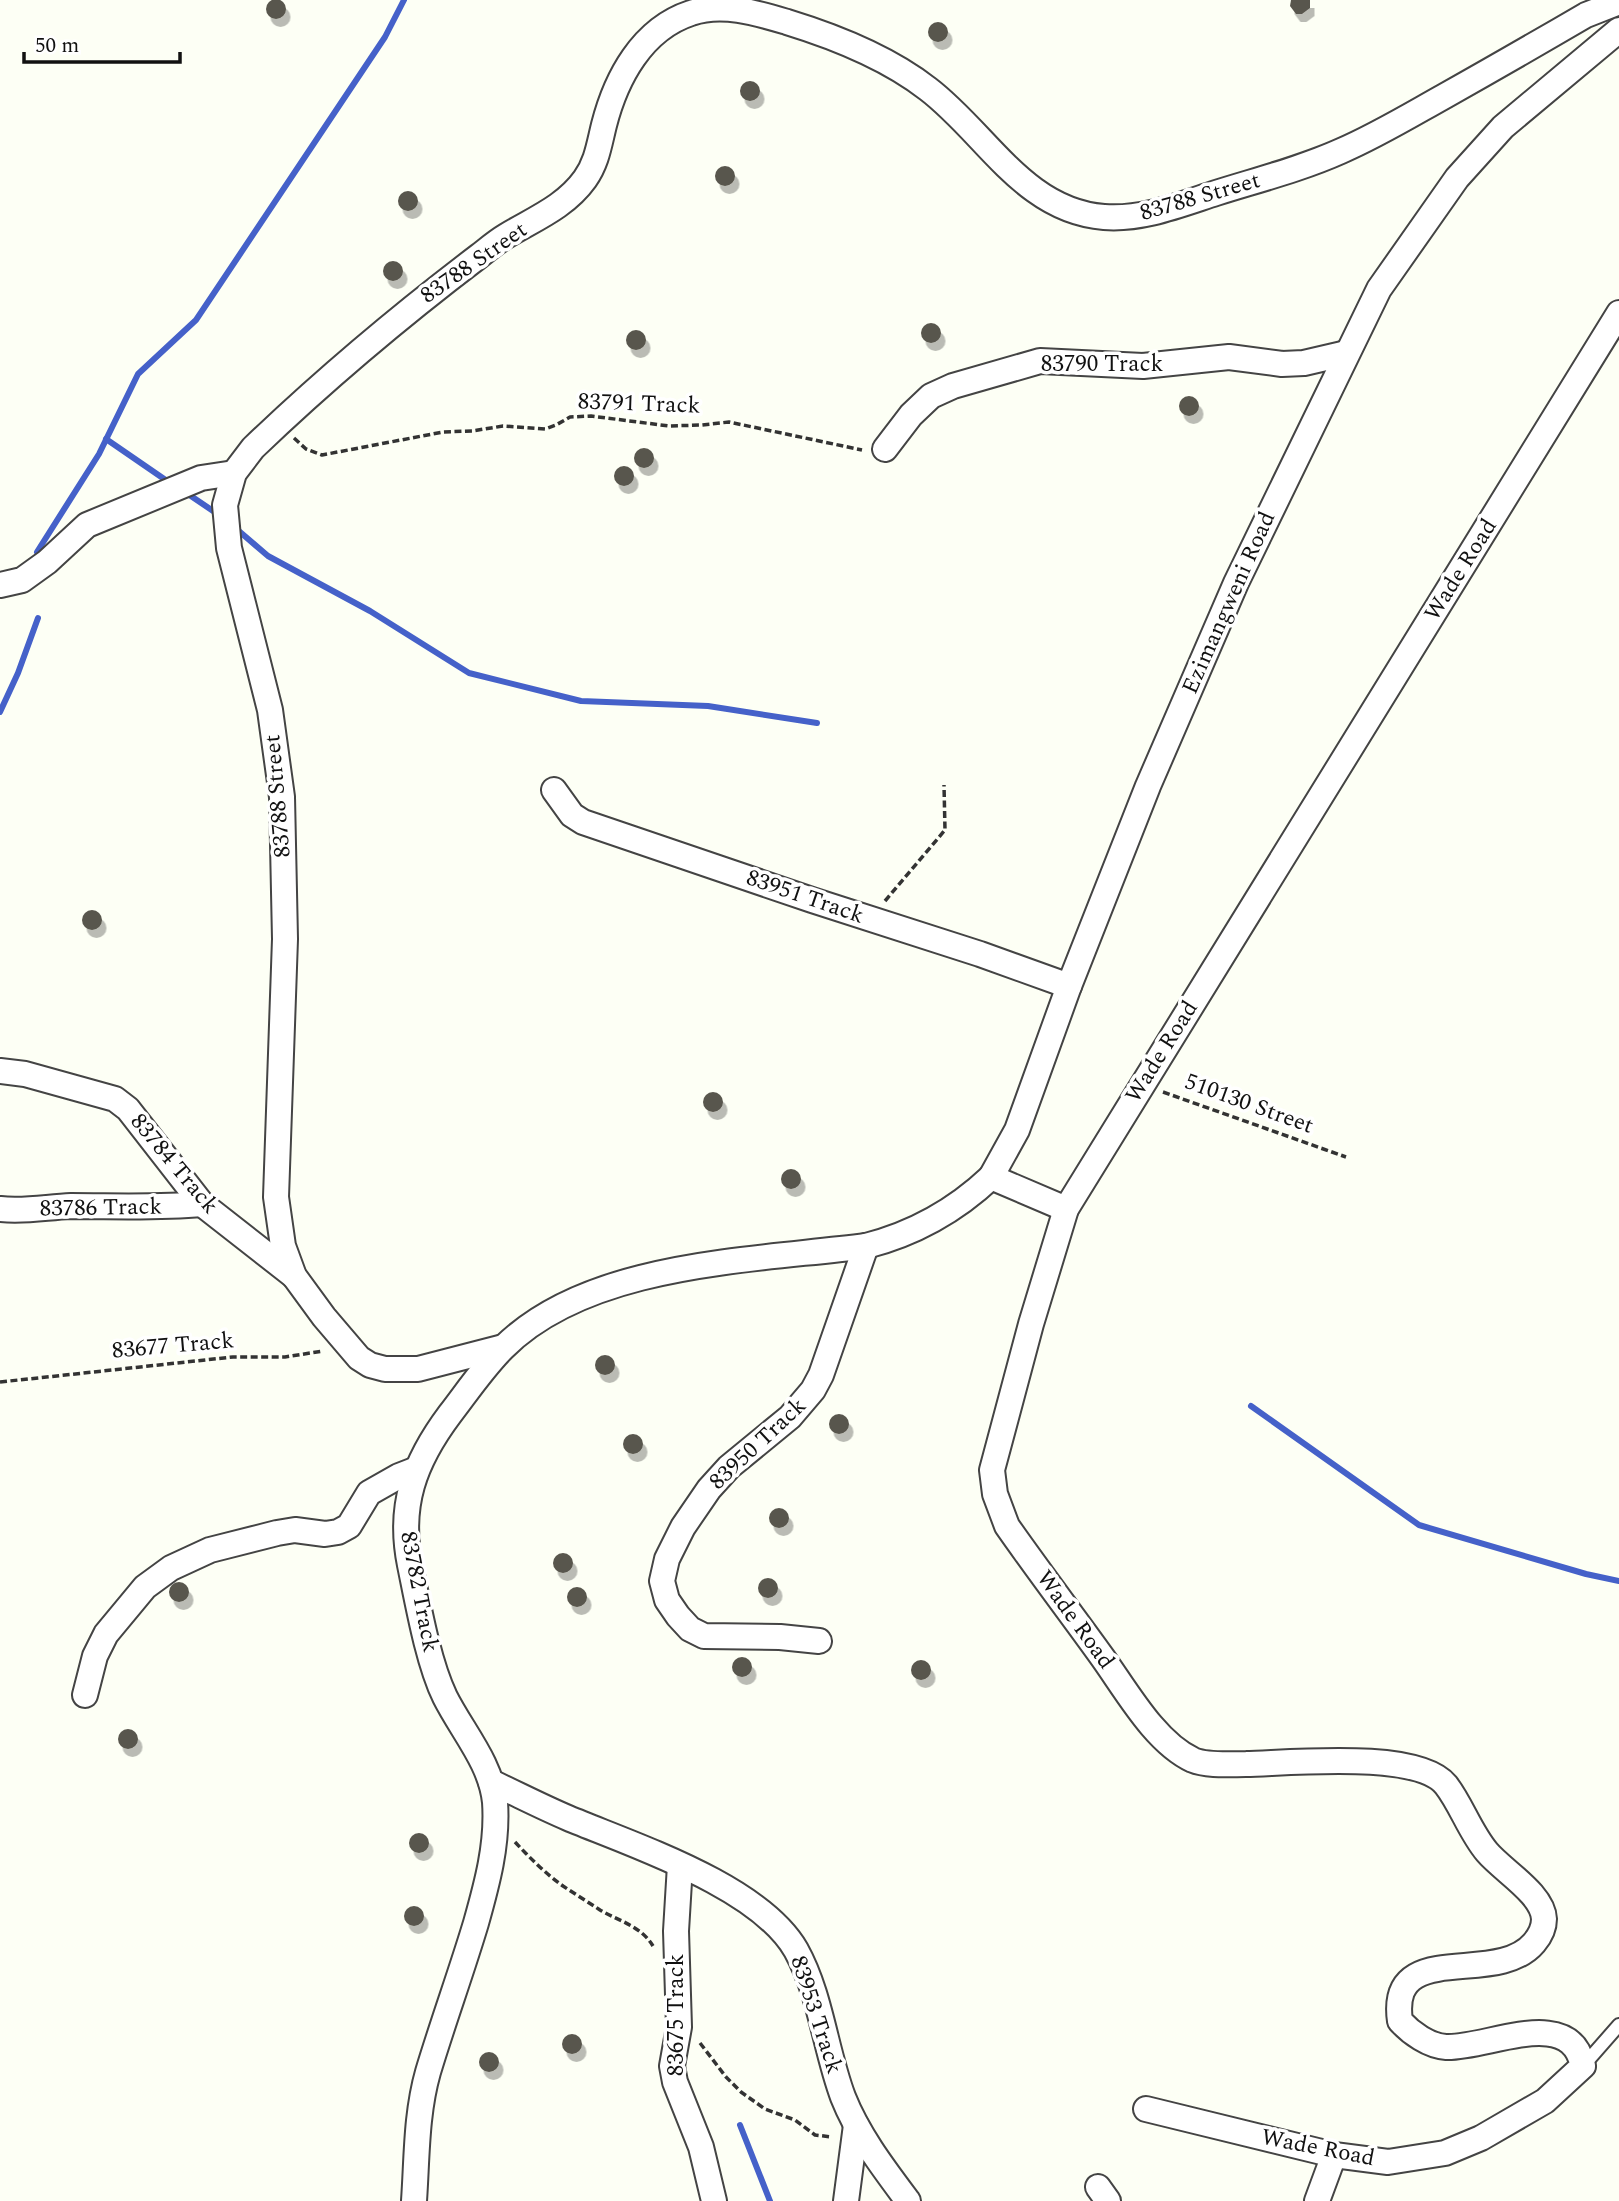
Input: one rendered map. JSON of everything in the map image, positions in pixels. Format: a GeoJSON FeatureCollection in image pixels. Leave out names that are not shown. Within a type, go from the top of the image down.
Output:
{"type":"FeatureCollection","features":[{"type":"Feature","properties":{"kind":"street","name":"83788 Street"},"geometry":{"type":"LineString","coordinates":[[503,1348],[418,1369],[385,1369],[370,1365],[349,1347],[294,1276],[283,1246],[276,1197],[285,939],[282,797],[270,710],[229,548],[225,505],[234,473],[253,447],[399,317],[503,237],[557,207],[574,192],[587,177],[599,152],[609,108],[628,66],[646,40],[665,24],[693,12],[730,8],[771,17],[821,32],[868,52],[926,87],[960,116],[1018,178],[1048,200],[1083,214],[1132,217],[1261,179],[1340,152],[1400,121],[1586,15],[1619,2]]}},
{"type":"Feature","properties":{"kind":"street","name":"Ezimangweni Road"},"geometry":{"type":"LineString","coordinates":[[991,1177],[1017,1130],[1069,986],[1148,786],[1236,583],[1379,289],[1457,178],[1503,127],[1619,30]]}},
{"type":"Feature","properties":{"kind":"street","name":"Wade Road"},"geometry":{"type":"LineString","coordinates":[[1146,2109],[1334,2155],[1388,2162],[1445,2153],[1481,2138],[1545,2101],[1583,2066],[1581,2054],[1571,2042],[1558,2035],[1535,2031],[1482,2044],[1444,2047],[1412,2034],[1400,2021],[1399,1993],[1405,1983],[1433,1968],[1496,1964],[1525,1953],[1541,1936],[1544,1921],[1541,1908],[1525,1886],[1504,1871],[1486,1852],[1445,1784],[1427,1771],[1382,1762],[1234,1764],[1195,1761],[1173,1747],[1159,1734],[1007,1526],[995,1494],[992,1470],[1031,1324],[1066,1209],[1619,313]]}},
{"type":"Feature","properties":{"kind":"street","name":"83790 Track"},"geometry":{"type":"LineString","coordinates":[[885,449],[911,415],[931,397],[953,386],[1040,361],[1143,366],[1229,357],[1282,364],[1304,363],[1347,354]]}},
{"type":"Feature","properties":{"kind":"street"},"geometry":{"type":"LineString","coordinates":[[0,585],[22,580],[47,562],[87,525],[201,478],[234,473]]}},
{"type":"Feature","properties":{"kind":"street","name":"83951 Track"},"geometry":{"type":"LineString","coordinates":[[554,790],[572,815],[583,822],[1069,986]]}},
{"type":"Feature","properties":{"kind":"street","name":"83784 Track"},"geometry":{"type":"LineString","coordinates":[[0,1071],[25,1074],[115,1099],[128,1109],[202,1205],[294,1276]]}},
{"type":"Feature","properties":{"kind":"street"},"geometry":{"type":"LineString","coordinates":[[991,1177],[1066,1209]]}},
{"type":"Feature","properties":{"kind":"street","name":"83782 Track"},"geometry":{"type":"LineString","coordinates":[[414,2201],[418,2124],[427,2075],[455,1993],[491,1870],[495,1820],[491,1782],[445,1696],[433,1664],[405,1539],[405,1515],[417,1469],[441,1426],[503,1348],[552,1313],[587,1296],[622,1283],[691,1266],[866,1246],[890,1240],[952,1210],[991,1177]]}},
{"type":"Feature","properties":{"kind":"street","name":"83786 Track"},"geometry":{"type":"LineString","coordinates":[[0,1209],[20,1211],[56,1207],[152,1208],[202,1205]]}},
{"type":"Feature","properties":{"kind":"street","name":"83950 Track"},"geometry":{"type":"LineString","coordinates":[[819,1640],[704,1636],[690,1629],[678,1616],[667,1600],[662,1581],[667,1559],[683,1527],[709,1489],[729,1467],[790,1417],[813,1390],[821,1375],[866,1246]]}},
{"type":"Feature","properties":{"kind":"street"},"geometry":{"type":"LineString","coordinates":[[85,1695],[95,1656],[106,1634],[145,1587],[171,1568],[210,1550],[277,1533],[295,1530],[325,1534],[338,1532],[349,1526],[369,1493],[417,1469]]}},
{"type":"Feature","properties":{"kind":"street","name":"83953 Track"},"geometry":{"type":"LineString","coordinates":[[491,1782],[568,1818],[680,1864],[737,1894],[778,1927],[803,1964],[842,2096],[856,2125],[908,2201]]}},
{"type":"Feature","properties":{"kind":"street","name":"83675 Track"},"geometry":{"type":"LineString","coordinates":[[680,1864],[676,1931],[679,2027],[672,2066],[678,2092],[701,2147],[714,2201]]}},
{"type":"Feature","properties":{"kind":"street"},"geometry":{"type":"LineString","coordinates":[[846,2201],[856,2125]]}},
{"type":"Feature","properties":{"kind":"street"},"geometry":{"type":"LineString","coordinates":[[1317,2201],[1334,2155]]}},
{"type":"Feature","properties":{"kind":"lane"},"geometry":{"type":"LineString","coordinates":[[1583,2066],[1619,2025]]}},
{"type":"Feature","properties":{"kind":"path","name":"83791 Track"},"geometry":{"type":"LineString","coordinates":[[278,423],[306,449],[323,455],[443,432],[503,426],[545,429],[570,417],[591,415],[669,426],[729,422],[844,447],[885,449]]}},
{"type":"Feature","properties":{"kind":"path"},"geometry":{"type":"LineString","coordinates":[[870,919],[945,830],[944,785]]}},
{"type":"Feature","properties":{"kind":"path","name":"510130 Street"},"geometry":{"type":"LineString","coordinates":[[1142,1084],[1346,1157]]}},
{"type":"Feature","properties":{"kind":"path","name":"83677 Track"},"geometry":{"type":"LineString","coordinates":[[0,1382],[233,1357],[285,1357],[349,1347]]}},
{"type":"Feature","properties":{"kind":"building"},"geometry":{"type":"Polygon","coordinates":[[[276,-1],[283,2],[286,9],[283,16],[276,19],[269,16],[266,9],[269,2],[276,-1]]]}},
{"type":"Feature","properties":{"kind":"building"},"geometry":{"type":"Polygon","coordinates":[[[1291,0],[1310,0],[1310,8],[1302,14],[1296,14],[1290,6],[1291,0]]]}},
{"type":"Feature","properties":{"kind":"building"},"geometry":{"type":"Polygon","coordinates":[[[934,22],[942,22],[948,32],[942,42],[934,42],[928,36],[928,28],[934,22]]]}},
{"type":"Feature","properties":{"kind":"building"},"geometry":{"type":"Polygon","coordinates":[[[746,81],[754,81],[760,91],[754,101],[746,101],[740,95],[740,87],[746,81]]]}},
{"type":"Feature","properties":{"kind":"building"},"geometry":{"type":"Polygon","coordinates":[[[721,166],[729,166],[735,176],[729,186],[721,186],[715,180],[715,172],[721,166]]]}},
{"type":"Feature","properties":{"kind":"building"},"geometry":{"type":"Polygon","coordinates":[[[404,191],[412,191],[418,201],[412,211],[404,211],[398,205],[398,197],[404,191]]]}},
{"type":"Feature","properties":{"kind":"building"},"geometry":{"type":"Polygon","coordinates":[[[389,261],[397,261],[403,271],[397,281],[389,281],[383,275],[383,267],[389,261]]]}},
{"type":"Feature","properties":{"kind":"building"},"geometry":{"type":"Polygon","coordinates":[[[927,323],[935,323],[941,333],[935,343],[927,343],[921,337],[921,329],[927,323]]]}},
{"type":"Feature","properties":{"kind":"building"},"geometry":{"type":"Polygon","coordinates":[[[632,330],[640,330],[646,340],[640,350],[632,350],[626,344],[626,336],[632,330]]]}},
{"type":"Feature","properties":{"kind":"building"},"geometry":{"type":"Polygon","coordinates":[[[1185,396],[1193,396],[1199,406],[1193,416],[1185,416],[1179,410],[1179,402],[1185,396]]]}},
{"type":"Feature","properties":{"kind":"building"},"geometry":{"type":"Polygon","coordinates":[[[640,448],[648,448],[654,458],[648,468],[640,468],[634,462],[634,454],[640,448]]]}},
{"type":"Feature","properties":{"kind":"building"},"geometry":{"type":"Polygon","coordinates":[[[620,466],[628,466],[634,476],[628,486],[620,486],[614,480],[614,472],[620,466]]]}},
{"type":"Feature","properties":{"kind":"building"},"geometry":{"type":"Polygon","coordinates":[[[88,910],[96,910],[102,920],[96,930],[88,930],[82,924],[82,916],[88,910]]]}},
{"type":"Feature","properties":{"kind":"building"},"geometry":{"type":"Polygon","coordinates":[[[709,1092],[717,1092],[723,1102],[717,1112],[709,1112],[703,1106],[703,1098],[709,1092]]]}},
{"type":"Feature","properties":{"kind":"building"},"geometry":{"type":"Polygon","coordinates":[[[787,1169],[795,1169],[801,1179],[795,1189],[787,1189],[781,1183],[781,1175],[787,1169]]]}},
{"type":"Feature","properties":{"kind":"building"},"geometry":{"type":"Polygon","coordinates":[[[601,1355],[609,1355],[615,1365],[609,1375],[601,1375],[595,1369],[595,1361],[601,1355]]]}},
{"type":"Feature","properties":{"kind":"building"},"geometry":{"type":"Polygon","coordinates":[[[835,1414],[843,1414],[849,1424],[843,1434],[835,1434],[829,1428],[829,1420],[835,1414]]]}},
{"type":"Feature","properties":{"kind":"building"},"geometry":{"type":"Polygon","coordinates":[[[629,1434],[637,1434],[643,1444],[637,1454],[629,1454],[623,1448],[623,1440],[629,1434]]]}},
{"type":"Feature","properties":{"kind":"building"},"geometry":{"type":"Polygon","coordinates":[[[775,1508],[783,1508],[789,1518],[783,1528],[775,1528],[769,1522],[769,1514],[775,1508]]]}},
{"type":"Feature","properties":{"kind":"building"},"geometry":{"type":"Polygon","coordinates":[[[559,1553],[567,1553],[573,1563],[567,1573],[559,1573],[553,1567],[553,1559],[559,1553]]]}},
{"type":"Feature","properties":{"kind":"building"},"geometry":{"type":"Polygon","coordinates":[[[764,1578],[772,1578],[778,1588],[772,1598],[764,1598],[758,1592],[758,1584],[764,1578]]]}},
{"type":"Feature","properties":{"kind":"building"},"geometry":{"type":"Polygon","coordinates":[[[175,1582],[183,1582],[189,1592],[183,1602],[175,1602],[169,1596],[169,1588],[175,1582]]]}},
{"type":"Feature","properties":{"kind":"building"},"geometry":{"type":"Polygon","coordinates":[[[573,1587],[581,1587],[587,1597],[581,1607],[573,1607],[567,1601],[567,1593],[573,1587]]]}},
{"type":"Feature","properties":{"kind":"building"},"geometry":{"type":"Polygon","coordinates":[[[738,1657],[746,1657],[752,1667],[746,1677],[738,1677],[732,1671],[732,1663],[738,1657]]]}},
{"type":"Feature","properties":{"kind":"building"},"geometry":{"type":"Polygon","coordinates":[[[917,1660],[925,1660],[931,1670],[925,1680],[917,1680],[911,1674],[911,1666],[917,1660]]]}},
{"type":"Feature","properties":{"kind":"building"},"geometry":{"type":"Polygon","coordinates":[[[124,1729],[132,1729],[138,1739],[132,1749],[124,1749],[118,1743],[118,1735],[124,1729]]]}},
{"type":"Feature","properties":{"kind":"building"},"geometry":{"type":"Polygon","coordinates":[[[415,1833],[423,1833],[429,1843],[423,1853],[415,1853],[409,1847],[409,1839],[415,1833]]]}},
{"type":"Feature","properties":{"kind":"building"},"geometry":{"type":"Polygon","coordinates":[[[410,1906],[418,1906],[424,1916],[418,1926],[410,1926],[404,1920],[404,1912],[410,1906]]]}},
{"type":"Feature","properties":{"kind":"building"},"geometry":{"type":"Polygon","coordinates":[[[568,2034],[576,2034],[582,2044],[576,2054],[568,2054],[562,2048],[562,2040],[568,2034]]]}},
{"type":"Feature","properties":{"kind":"building"},"geometry":{"type":"Polygon","coordinates":[[[485,2052],[493,2052],[499,2062],[493,2072],[485,2072],[479,2066],[479,2058],[485,2052]]]}},
{"type":"Feature","properties":{"kind":"waterway"},"geometry":{"type":"LineString","coordinates":[[37,552],[99,454],[138,374],[196,320],[385,37],[404,0]]}},
{"type":"Feature","properties":{"kind":"waterway"},"geometry":{"type":"LineString","coordinates":[[106,439],[170,483]]}},
{"type":"Feature","properties":{"kind":"waterway"},"geometry":{"type":"LineString","coordinates":[[185,492],[219,515]]}},
{"type":"Feature","properties":{"kind":"waterway"},"geometry":{"type":"LineString","coordinates":[[233,526],[268,556],[370,611],[469,673],[581,701],[708,706],[817,723]]}},
{"type":"Feature","properties":{"kind":"waterway"},"geometry":{"type":"LineString","coordinates":[[0,712],[38,618]]}},
{"type":"Feature","properties":{"kind":"waterway"},"geometry":{"type":"LineString","coordinates":[[1251,1406],[1419,1525],[1586,1574],[1619,1581]]}},
{"type":"Feature","properties":{"kind":"waterway"},"geometry":{"type":"LineString","coordinates":[[740,2125],[770,2201]]}}]}
